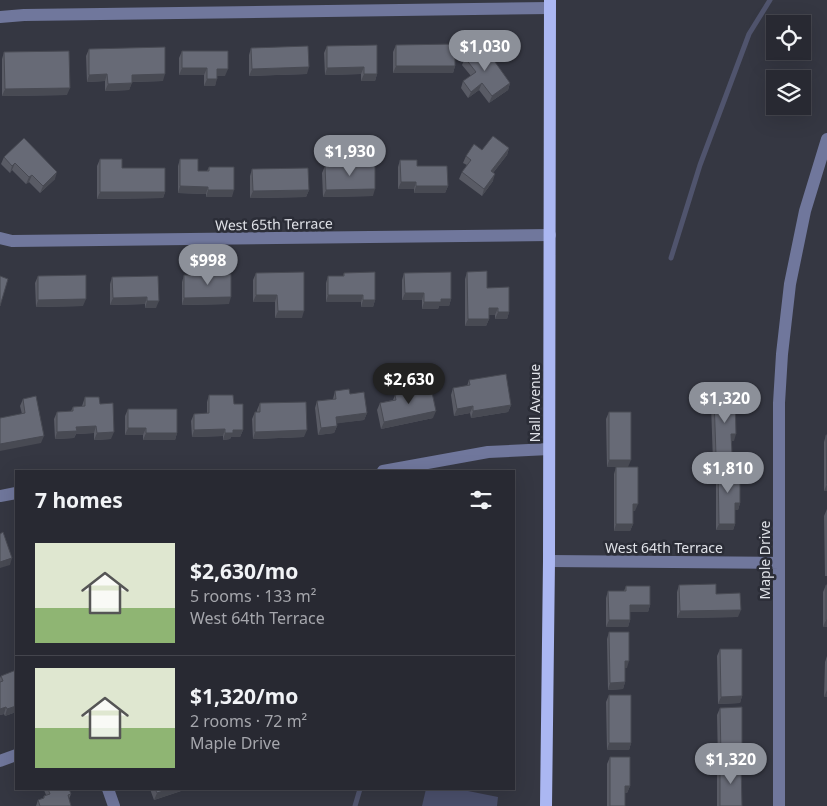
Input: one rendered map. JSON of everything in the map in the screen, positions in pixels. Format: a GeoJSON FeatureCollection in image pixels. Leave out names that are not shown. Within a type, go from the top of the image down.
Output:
{"type":"FeatureCollection","features":[{"type":"Feature","properties":{"kind":"main road","name":"Nall Avenue"},"geometry":{"type":"LineString","coordinates":[[546,806],[550,449],[550,4]]}},
{"type":"Feature","properties":{"kind":"street"},"geometry":{"type":"LineString","coordinates":[[0,17],[550,4]]}},
{"type":"Feature","properties":{"kind":"street","name":"Maple Drive"},"geometry":{"type":"LineString","coordinates":[[779,806],[779,403],[782,354],[790,284],[805,211],[827,140]]}},
{"type":"Feature","properties":{"kind":"street","name":"West 65th Terrace"},"geometry":{"type":"LineString","coordinates":[[0,238],[12,241],[550,235]]}},
{"type":"Feature","properties":{"kind":"street"},"geometry":{"type":"LineString","coordinates":[[389,470],[488,452],[550,449]]}},
{"type":"Feature","properties":{"kind":"street"},"geometry":{"type":"LineString","coordinates":[[0,496],[15,493]]}},
{"type":"Feature","properties":{"kind":"street","name":"West 64th Terrace"},"geometry":{"type":"LineString","coordinates":[[549,561],[779,563]]}},
{"type":"Feature","properties":{"kind":"street"},"geometry":{"type":"LineString","coordinates":[[0,761],[15,755]]}},
{"type":"Feature","properties":{"kind":"street"},"geometry":{"type":"LineString","coordinates":[[108,790],[114,806]]}},
{"type":"Feature","properties":{"kind":"shaded area"},"geometry":{"type":"Polygon","coordinates":[[[426,790],[463,790],[498,797],[497,806],[422,806],[426,790]]]}},
{"type":"Feature","properties":{"kind":"building"},"geometry":{"type":"Polygon","coordinates":[[[455,44],[455,66],[396,66],[396,45],[455,44]]]}},
{"type":"Feature","properties":{"kind":"building"},"geometry":{"type":"Polygon","coordinates":[[[377,45],[377,74],[364,74],[364,67],[327,68],[327,46],[377,45]]]}},
{"type":"Feature","properties":{"kind":"building"},"geometry":{"type":"Polygon","coordinates":[[[483,45],[510,83],[492,96],[482,83],[471,92],[463,81],[476,72],[465,58],[483,45]]]}},
{"type":"Feature","properties":{"kind":"building"},"geometry":{"type":"Polygon","coordinates":[[[308,46],[309,67],[252,69],[251,48],[308,46]]]}},
{"type":"Feature","properties":{"kind":"building"},"geometry":{"type":"Polygon","coordinates":[[[165,47],[165,74],[132,75],[132,83],[108,84],[107,74],[89,75],[89,49],[165,47]]]}},
{"type":"Feature","properties":{"kind":"building"},"geometry":{"type":"Polygon","coordinates":[[[69,51],[70,88],[5,89],[4,52],[69,51]]]}},
{"type":"Feature","properties":{"kind":"building"},"geometry":{"type":"Polygon","coordinates":[[[182,51],[228,51],[228,69],[217,69],[217,79],[207,79],[207,68],[182,68],[182,51]]]}},
{"type":"Feature","properties":{"kind":"building"},"geometry":{"type":"Polygon","coordinates":[[[493,136],[509,148],[491,171],[495,174],[484,189],[462,172],[471,160],[466,156],[474,144],[482,150],[493,136]]]}},
{"type":"Feature","properties":{"kind":"building"},"geometry":{"type":"Polygon","coordinates":[[[24,138],[57,172],[43,186],[32,175],[29,177],[15,163],[12,166],[4,157],[24,138]]]}},
{"type":"Feature","properties":{"kind":"building"},"geometry":{"type":"Polygon","coordinates":[[[100,159],[122,159],[122,168],[165,168],[165,192],[100,192],[100,159]]]}},
{"type":"Feature","properties":{"kind":"building"},"geometry":{"type":"Polygon","coordinates":[[[180,159],[198,159],[198,171],[209,171],[209,167],[234,167],[234,190],[208,190],[208,187],[180,186],[180,159]]]}},
{"type":"Feature","properties":{"kind":"building"},"geometry":{"type":"Polygon","coordinates":[[[400,160],[417,160],[417,166],[447,166],[448,186],[416,186],[416,182],[401,182],[400,160]]]}},
{"type":"Feature","properties":{"kind":"building"},"geometry":{"type":"Polygon","coordinates":[[[375,165],[375,189],[326,190],[325,166],[375,165]]]}},
{"type":"Feature","properties":{"kind":"building"},"geometry":{"type":"Polygon","coordinates":[[[308,168],[309,190],[253,191],[252,169],[308,168]]]}},
{"type":"Feature","properties":{"kind":"building"},"geometry":{"type":"Polygon","coordinates":[[[487,271],[487,288],[509,287],[509,312],[498,312],[498,308],[489,308],[489,319],[468,319],[467,272],[487,271]]]}},
{"type":"Feature","properties":{"kind":"building"},"geometry":{"type":"Polygon","coordinates":[[[304,272],[304,311],[278,311],[277,295],[256,295],[256,273],[304,272]]]}},
{"type":"Feature","properties":{"kind":"building"},"geometry":{"type":"Polygon","coordinates":[[[375,272],[375,300],[363,300],[363,295],[328,295],[328,276],[344,276],[344,273],[375,272]]]}},
{"type":"Feature","properties":{"kind":"building"},"geometry":{"type":"Polygon","coordinates":[[[451,272],[451,299],[441,299],[441,302],[424,302],[424,293],[405,293],[404,273],[451,272]]]}},
{"type":"Feature","properties":{"kind":"building"},"geometry":{"type":"Polygon","coordinates":[[[231,274],[231,297],[184,298],[184,275],[231,274]]]}},
{"type":"Feature","properties":{"kind":"building"},"geometry":{"type":"Polygon","coordinates":[[[86,275],[86,299],[38,300],[38,276],[86,275]]]}},
{"type":"Feature","properties":{"kind":"building"},"geometry":{"type":"Polygon","coordinates":[[[0,276],[8,279],[0,306],[0,276]]]}},
{"type":"Feature","properties":{"kind":"building"},"geometry":{"type":"Polygon","coordinates":[[[158,276],[159,301],[147,301],[147,297],[113,298],[112,277],[158,276]]]}},
{"type":"Feature","properties":{"kind":"building"},"geometry":{"type":"Polygon","coordinates":[[[506,374],[511,405],[473,411],[473,406],[457,409],[453,388],[470,385],[469,380],[506,374]]]}},
{"type":"Feature","properties":{"kind":"building"},"geometry":{"type":"Polygon","coordinates":[[[431,388],[436,411],[384,422],[380,403],[396,400],[395,395],[431,388]]]}},
{"type":"Feature","properties":{"kind":"building"},"geometry":{"type":"Polygon","coordinates":[[[349,389],[350,394],[364,392],[367,413],[336,417],[337,426],[321,428],[317,401],[336,399],[335,391],[349,389]]]}},
{"type":"Feature","properties":{"kind":"building"},"geometry":{"type":"Polygon","coordinates":[[[209,395],[233,395],[234,404],[243,404],[243,430],[233,430],[233,433],[225,433],[225,429],[194,430],[194,414],[209,413],[209,395]]]}},
{"type":"Feature","properties":{"kind":"building"},"geometry":{"type":"Polygon","coordinates":[[[36,396],[44,436],[0,444],[0,418],[25,413],[23,399],[36,396]]]}},
{"type":"Feature","properties":{"kind":"building"},"geometry":{"type":"Polygon","coordinates":[[[85,397],[99,397],[100,404],[113,403],[114,432],[97,433],[96,426],[76,427],[77,431],[57,432],[57,412],[73,411],[73,407],[85,406],[85,397]]]}},
{"type":"Feature","properties":{"kind":"building"},"geometry":{"type":"Polygon","coordinates":[[[735,397],[736,434],[731,434],[732,454],[716,455],[714,398],[735,397]]]}},
{"type":"Feature","properties":{"kind":"building"},"geometry":{"type":"Polygon","coordinates":[[[306,402],[307,430],[255,432],[255,412],[260,412],[260,403],[306,402]]]}},
{"type":"Feature","properties":{"kind":"building"},"geometry":{"type":"Polygon","coordinates":[[[128,409],[177,409],[177,433],[146,433],[146,428],[128,428],[128,409]]]}},
{"type":"Feature","properties":{"kind":"building"},"geometry":{"type":"Polygon","coordinates":[[[609,412],[631,412],[631,460],[609,460],[609,412]]]}},
{"type":"Feature","properties":{"kind":"building"},"geometry":{"type":"Polygon","coordinates":[[[826,435],[827,435],[827,484],[826,435]]]}},
{"type":"Feature","properties":{"kind":"building"},"geometry":{"type":"Polygon","coordinates":[[[616,467],[638,467],[638,504],[633,504],[633,524],[616,524],[616,467]]]}},
{"type":"Feature","properties":{"kind":"building"},"geometry":{"type":"Polygon","coordinates":[[[718,467],[740,467],[740,503],[735,503],[735,524],[719,524],[718,467]]]}},
{"type":"Feature","properties":{"kind":"building"},"geometry":{"type":"Polygon","coordinates":[[[3,532],[12,558],[0,562],[0,534],[3,532]]]}},
{"type":"Feature","properties":{"kind":"building"},"geometry":{"type":"Polygon","coordinates":[[[716,584],[716,594],[740,593],[741,610],[680,611],[679,585],[716,584]]]}},
{"type":"Feature","properties":{"kind":"building"},"geometry":{"type":"Polygon","coordinates":[[[827,585],[827,620],[826,620],[827,585]]]}},
{"type":"Feature","properties":{"kind":"building"},"geometry":{"type":"Polygon","coordinates":[[[626,586],[650,586],[650,605],[630,605],[630,620],[609,620],[608,591],[626,591],[626,586]]]}},
{"type":"Feature","properties":{"kind":"building"},"geometry":{"type":"Polygon","coordinates":[[[609,632],[629,632],[629,661],[625,661],[625,682],[610,683],[609,632]]]}},
{"type":"Feature","properties":{"kind":"building"},"geometry":{"type":"Polygon","coordinates":[[[720,649],[742,649],[742,696],[721,697],[720,649]]]}},
{"type":"Feature","properties":{"kind":"building"},"geometry":{"type":"Polygon","coordinates":[[[15,670],[15,706],[7,709],[6,707],[0,709],[0,682],[3,681],[1,676],[15,670]]]}},
{"type":"Feature","properties":{"kind":"building"},"geometry":{"type":"Polygon","coordinates":[[[609,695],[631,695],[631,743],[609,743],[609,695]]]}},
{"type":"Feature","properties":{"kind":"building"},"geometry":{"type":"Polygon","coordinates":[[[742,707],[742,755],[721,755],[720,708],[742,707]]]}},
{"type":"Feature","properties":{"kind":"building"},"geometry":{"type":"Polygon","coordinates":[[[610,757],[630,757],[630,786],[625,786],[625,806],[610,806],[610,757]]]}},
{"type":"Feature","properties":{"kind":"building"},"geometry":{"type":"Polygon","coordinates":[[[741,764],[742,806],[720,806],[720,765],[741,764]]]}},
{"type":"Feature","properties":{"kind":"building"},"geometry":{"type":"Polygon","coordinates":[[[48,790],[69,790],[71,794],[68,795],[71,806],[40,806],[38,800],[50,794],[48,790]]]}},
{"type":"Feature","properties":{"kind":"building"},"geometry":{"type":"Polygon","coordinates":[[[156,790],[166,790],[157,793],[156,790]]]}},
{"type":"Feature","properties":{"kind":"waterway"},"geometry":{"type":"LineString","coordinates":[[671,258],[700,165],[749,34],[770,0]]}},
{"type":"Feature","properties":{"kind":"waterway"},"geometry":{"type":"LineString","coordinates":[[355,806],[360,790]]}}]}
